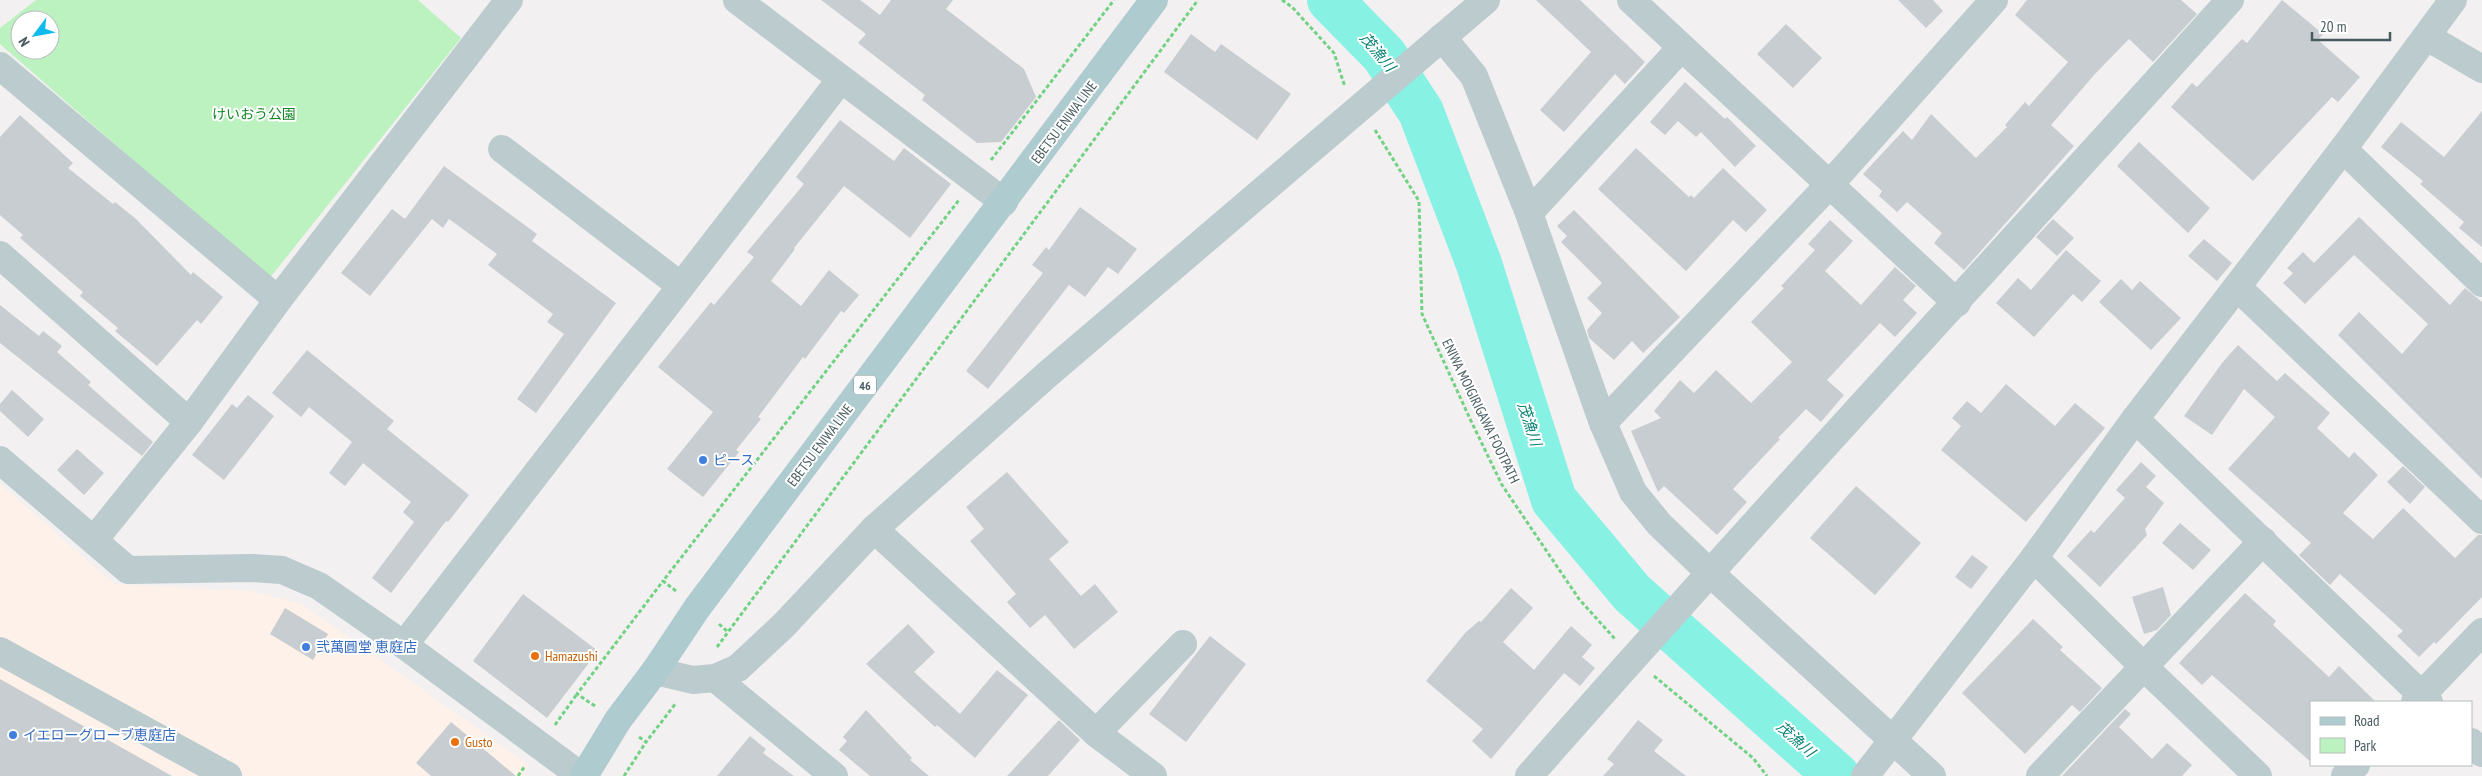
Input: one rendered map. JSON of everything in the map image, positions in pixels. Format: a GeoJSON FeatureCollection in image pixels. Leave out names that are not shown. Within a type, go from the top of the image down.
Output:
{"type":"FeatureCollection","features":[{"type":"Feature","properties":{"kind":"main road","name":"EBETSU ENIWA LINE"},"geometry":{"type":"LineString","coordinates":[[583,776],[618,720],[765,516],[1004,202],[1154,0]]}},
{"type":"Feature","properties":{"kind":"street"},"geometry":{"type":"LineString","coordinates":[[94,540],[190,422],[278,300],[509,0]]}},
{"type":"Feature","properties":{"kind":"street"},"geometry":{"type":"LineString","coordinates":[[737,0],[1004,202]]}},
{"type":"Feature","properties":{"kind":"street"},"geometry":{"type":"LineString","coordinates":[[655,671],[692,680],[715,678],[738,668],[874,529],[1049,373],[1486,0]]}},
{"type":"Feature","properties":{"kind":"street"},"geometry":{"type":"LineString","coordinates":[[1631,0],[1957,303]]}},
{"type":"Feature","properties":{"kind":"street"},"geometry":{"type":"LineString","coordinates":[[1603,423],[1830,184],[1994,0]]}},
{"type":"Feature","properties":{"kind":"street"},"geometry":{"type":"LineString","coordinates":[[1529,776],[1700,582],[1957,303],[2230,0]]}},
{"type":"Feature","properties":{"kind":"street"},"geometry":{"type":"LineString","coordinates":[[1869,771],[1891,740],[2034,558],[2135,419],[2343,149],[2427,37],[2446,2]]}},
{"type":"Feature","properties":{"kind":"street"},"geometry":{"type":"LineString","coordinates":[[2427,37],[2482,69]]}},
{"type":"Feature","properties":{"kind":"street"},"geometry":{"type":"LineString","coordinates":[[1433,45],[1474,76],[1529,213],[1603,423],[1634,492],[1700,582],[1932,776]]}},
{"type":"Feature","properties":{"kind":"street"},"geometry":{"type":"LineString","coordinates":[[1529,213],[1682,48]]}},
{"type":"Feature","properties":{"kind":"street"},"geometry":{"type":"LineString","coordinates":[[0,66],[278,300]]}},
{"type":"Feature","properties":{"kind":"street"},"geometry":{"type":"LineString","coordinates":[[404,644],[841,79]]}},
{"type":"Feature","properties":{"kind":"street"},"geometry":{"type":"LineString","coordinates":[[502,149],[681,286]]}},
{"type":"Feature","properties":{"kind":"street"},"geometry":{"type":"LineString","coordinates":[[2343,149],[2482,283]]}},
{"type":"Feature","properties":{"kind":"street"},"geometry":{"type":"LineString","coordinates":[[0,255],[190,422]]}},
{"type":"Feature","properties":{"kind":"street"},"geometry":{"type":"LineString","coordinates":[[2238,287],[2482,520]]}},
{"type":"Feature","properties":{"kind":"street"},"geometry":{"type":"LineString","coordinates":[[2135,419],[2263,541],[2422,700],[2482,632]]}},
{"type":"Feature","properties":{"kind":"street"},"geometry":{"type":"LineString","coordinates":[[0,460],[128,570],[252,568],[282,570],[319,586],[404,644],[583,776]]}},
{"type":"Feature","properties":{"kind":"street"},"geometry":{"type":"LineString","coordinates":[[874,529],[1096,733],[1153,776]]}},
{"type":"Feature","properties":{"kind":"street"},"geometry":{"type":"LineString","coordinates":[[2040,776],[2263,541]]}},
{"type":"Feature","properties":{"kind":"street"},"geometry":{"type":"LineString","coordinates":[[2034,558],[2144,668],[2258,776]]}},
{"type":"Feature","properties":{"kind":"street"},"geometry":{"type":"LineString","coordinates":[[1096,733],[1184,644]]}},
{"type":"Feature","properties":{"kind":"street"},"geometry":{"type":"LineString","coordinates":[[0,651],[228,776]]}},
{"type":"Feature","properties":{"kind":"street"},"geometry":{"type":"LineString","coordinates":[[715,678],[834,776]]}},
{"type":"Feature","properties":{"kind":"street"},"geometry":{"type":"LineString","coordinates":[[2472,743],[2482,753]]}},
{"type":"Feature","properties":{"kind":"street"},"geometry":{"type":"LineString","coordinates":[[2345,776],[2355,766]]}},
{"type":"Feature","properties":{"kind":"path","name":"ENIWA MOIGIRIGAWA FOOTPATH"},"geometry":{"type":"LineString","coordinates":[[1282,0],[1292,7],[1334,53],[1345,87],[1368,102],[1374,129],[1419,201],[1422,314],[1502,485],[1579,599],[1639,651],[1752,758],[1767,776]]}},
{"type":"Feature","properties":{"kind":"path"},"geometry":{"type":"LineString","coordinates":[[624,776],[646,742]]}},
{"type":"Feature","properties":{"kind":"shaded area"},"geometry":{"type":"Polygon","coordinates":[[[0,484],[114,584],[252,591],[302,604],[529,765],[523,776],[0,776],[0,484]]]}},
{"type":"Feature","properties":{"kind":"green space","name":"けいおう公園"},"geometry":{"type":"Polygon","coordinates":[[[36,0],[418,0],[461,38],[269,279],[18,60],[60,60],[60,10],[23,10],[36,0]]]}},
{"type":"Feature","properties":{"kind":"green space","name":"けいおう公園"},"geometry":{"type":"Polygon","coordinates":[[[10,20],[10,53],[0,44],[0,28],[10,20]]]}},
{"type":"Feature","properties":{"kind":"building"},"geometry":{"type":"Polygon","coordinates":[[[821,0],[860,0],[880,15],[891,0],[953,0],[946,9],[1024,69],[1036,97],[1001,142],[977,143],[922,100],[925,95],[858,43],[866,34],[821,0]]]}},
{"type":"Feature","properties":{"kind":"building"},"geometry":{"type":"Polygon","coordinates":[[[1536,0],[1580,0],[1645,62],[1625,84],[1615,74],[1564,132],[1540,110],[1591,52],[1536,0]]]}},
{"type":"Feature","properties":{"kind":"building"},"geometry":{"type":"Polygon","coordinates":[[[1898,0],[1933,0],[1943,11],[1926,28],[1898,0]]]}},
{"type":"Feature","properties":{"kind":"building"},"geometry":{"type":"Polygon","coordinates":[[[2027,0],[2181,0],[2197,14],[2153,62],[2129,39],[2095,74],[2051,125],[2074,146],[1964,270],[1934,243],[1942,233],[1907,202],[1897,212],[1879,196],[1882,191],[1863,174],[1903,131],[1912,140],[1931,114],[1976,158],[2007,127],[2005,125],[2025,102],[2029,106],[2068,62],[2015,15],[2027,0]]]}},
{"type":"Feature","properties":{"kind":"building"},"geometry":{"type":"Polygon","coordinates":[[[2282,0],[2323,34],[2318,40],[2360,77],[2338,102],[2332,97],[2253,181],[2171,107],[2192,83],[2197,87],[2242,39],[2247,43],[2282,0]]]}},
{"type":"Feature","properties":{"kind":"building"},"geometry":{"type":"Polygon","coordinates":[[[1786,24],[1822,58],[1793,88],[1757,54],[1786,24]]]}},
{"type":"Feature","properties":{"kind":"building"},"geometry":{"type":"Polygon","coordinates":[[[1191,34],[1215,52],[1221,44],[1291,94],[1257,140],[1164,72],[1191,34]]]}},
{"type":"Feature","properties":{"kind":"building"},"geometry":{"type":"Polygon","coordinates":[[[1685,82],[1725,119],[1727,117],[1756,146],[1735,167],[1701,132],[1696,137],[1678,121],[1665,135],[1650,122],[1685,82]]]}},
{"type":"Feature","properties":{"kind":"building"},"geometry":{"type":"Polygon","coordinates":[[[2482,111],[2482,247],[2459,228],[2464,222],[2420,184],[2423,181],[2381,147],[2401,122],[2444,157],[2482,111]]]}},
{"type":"Feature","properties":{"kind":"building"},"geometry":{"type":"Polygon","coordinates":[[[20,115],[73,163],[68,168],[113,204],[115,202],[136,219],[191,275],[193,272],[223,297],[201,324],[197,320],[157,366],[115,331],[118,328],[80,296],[83,292],[20,238],[23,235],[0,215],[0,137],[20,115]]]}},
{"type":"Feature","properties":{"kind":"building"},"geometry":{"type":"Polygon","coordinates":[[[840,120],[894,161],[904,148],[951,184],[910,238],[844,186],[794,248],[771,281],[801,306],[829,270],[859,295],[844,313],[841,311],[805,359],[803,357],[758,417],[761,419],[736,450],[739,452],[703,497],[667,469],[713,412],[658,367],[711,302],[714,305],[754,257],[747,252],[804,184],[796,177],[840,120]]]}},
{"type":"Feature","properties":{"kind":"building"},"geometry":{"type":"Polygon","coordinates":[[[2139,142],[2210,208],[2188,233],[2117,166],[2139,142]]]}},
{"type":"Feature","properties":{"kind":"building"},"geometry":{"type":"Polygon","coordinates":[[[1636,148],[1689,197],[1691,195],[1694,198],[1723,168],[1767,210],[1746,232],[1733,220],[1686,271],[1598,189],[1636,148]]]}},
{"type":"Feature","properties":{"kind":"building"},"geometry":{"type":"Polygon","coordinates":[[[444,166],[537,234],[532,241],[616,303],[536,413],[517,399],[564,334],[547,322],[553,314],[488,265],[497,254],[449,219],[443,228],[432,219],[370,296],[341,273],[392,209],[405,219],[444,166]]]}},
{"type":"Feature","properties":{"kind":"building"},"geometry":{"type":"Polygon","coordinates":[[[1080,207],[1137,249],[1118,274],[1108,267],[1085,297],[1069,285],[988,389],[966,371],[1043,273],[1032,265],[1046,247],[1049,250],[1080,207]]]}},
{"type":"Feature","properties":{"kind":"building"},"geometry":{"type":"Polygon","coordinates":[[[1574,210],[1680,317],[1643,353],[1632,341],[1614,360],[1589,338],[1587,330],[1602,313],[1587,298],[1602,283],[1561,242],[1567,236],[1557,226],[1574,210]]]}},
{"type":"Feature","properties":{"kind":"building"},"geometry":{"type":"Polygon","coordinates":[[[2359,217],[2450,305],[2465,288],[2482,302],[2482,479],[2338,335],[2359,312],[2402,354],[2428,324],[2354,255],[2305,304],[2283,283],[2293,273],[2287,268],[2303,252],[2314,263],[2359,217]]]}},
{"type":"Feature","properties":{"kind":"building"},"geometry":{"type":"Polygon","coordinates":[[[2053,219],[2074,238],[2057,256],[2036,237],[2053,219]]]}},
{"type":"Feature","properties":{"kind":"building"},"geometry":{"type":"Polygon","coordinates":[[[1830,220],[1853,241],[1825,271],[1861,305],[1895,267],[1916,286],[1903,300],[1917,313],[1895,337],[1880,323],[1827,380],[1844,395],[1821,422],[1806,409],[1778,438],[1780,439],[1733,489],[1747,502],[1717,535],[1664,486],[1658,492],[1631,431],[1661,418],[1654,411],[1680,380],[1694,393],[1716,370],[1751,403],[1792,362],[1751,322],[1784,288],[1781,286],[1815,250],[1808,244],[1830,220]]]}},
{"type":"Feature","properties":{"kind":"building"},"geometry":{"type":"Polygon","coordinates":[[[2204,239],[2232,263],[2217,281],[2188,256],[2204,239]]]}},
{"type":"Feature","properties":{"kind":"building"},"geometry":{"type":"Polygon","coordinates":[[[2066,250],[2101,281],[2082,302],[2073,294],[2034,337],[1996,303],[2018,278],[2031,290],[2066,250]]]}},
{"type":"Feature","properties":{"kind":"building"},"geometry":{"type":"Polygon","coordinates":[[[2121,279],[2132,290],[2140,281],[2181,318],[2151,350],[2099,302],[2121,279]]]}},
{"type":"Feature","properties":{"kind":"building"},"geometry":{"type":"Polygon","coordinates":[[[0,305],[39,336],[43,331],[62,346],[57,352],[91,382],[88,385],[153,442],[142,456],[0,343],[0,305]]]}},
{"type":"Feature","properties":{"kind":"building"},"geometry":{"type":"Polygon","coordinates":[[[2238,345],[2277,381],[2285,373],[2330,413],[2317,428],[2349,458],[2354,452],[2378,475],[2343,513],[2373,539],[2403,508],[2455,558],[2478,535],[2482,535],[2482,597],[2436,644],[2434,642],[2419,657],[2397,636],[2403,631],[2340,574],[2330,585],[2299,555],[2311,543],[2228,469],[2275,417],[2244,389],[2212,435],[2184,416],[2222,363],[2238,345]]]}},
{"type":"Feature","properties":{"kind":"building"},"geometry":{"type":"Polygon","coordinates":[[[307,350],[394,421],[387,429],[469,495],[448,522],[446,521],[391,593],[372,578],[414,522],[403,512],[411,502],[363,463],[345,486],[329,473],[352,442],[309,407],[301,417],[272,393],[307,350]]]}},
{"type":"Feature","properties":{"kind":"building"},"geometry":{"type":"Polygon","coordinates":[[[2006,384],[2055,426],[2075,403],[2105,428],[2026,522],[1941,450],[1961,426],[1952,418],[1967,401],[1981,413],[2006,384]]]}},
{"type":"Feature","properties":{"kind":"building"},"geometry":{"type":"Polygon","coordinates":[[[12,390],[44,419],[28,437],[0,411],[0,404],[12,390]]]}},
{"type":"Feature","properties":{"kind":"building"},"geometry":{"type":"Polygon","coordinates":[[[248,395],[274,416],[224,480],[192,455],[232,404],[237,408],[248,395]]]}},
{"type":"Feature","properties":{"kind":"building"},"geometry":{"type":"Polygon","coordinates":[[[77,449],[104,473],[84,495],[57,470],[77,449]]]}},
{"type":"Feature","properties":{"kind":"building"},"geometry":{"type":"Polygon","coordinates":[[[2141,462],[2156,476],[2146,487],[2164,503],[2145,529],[2147,535],[2100,587],[2067,556],[2091,530],[2094,533],[2125,498],[2116,490],[2141,462]]]}},
{"type":"Feature","properties":{"kind":"building"},"geometry":{"type":"Polygon","coordinates":[[[2403,466],[2425,487],[2410,504],[2387,482],[2403,466]]]}},
{"type":"Feature","properties":{"kind":"building"},"geometry":{"type":"Polygon","coordinates":[[[1007,472],[1069,542],[1049,559],[1081,596],[1095,584],[1118,612],[1074,649],[1045,615],[1030,628],[1007,602],[1016,594],[970,541],[984,529],[966,507],[1007,472]]]}},
{"type":"Feature","properties":{"kind":"building"},"geometry":{"type":"Polygon","coordinates":[[[1856,486],[1921,543],[1875,595],[1810,538],[1856,486]]]}},
{"type":"Feature","properties":{"kind":"building"},"geometry":{"type":"Polygon","coordinates":[[[2180,523],[2211,550],[2193,570],[2162,543],[2180,523]]]}},
{"type":"Feature","properties":{"kind":"building"},"geometry":{"type":"Polygon","coordinates":[[[1972,555],[1988,567],[1971,589],[1955,577],[1972,555]]]}},
{"type":"Feature","properties":{"kind":"building"},"geometry":{"type":"Polygon","coordinates":[[[2163,587],[2171,615],[2157,630],[2144,634],[2132,597],[2163,587]]]}},
{"type":"Feature","properties":{"kind":"building"},"geometry":{"type":"Polygon","coordinates":[[[1511,588],[1533,608],[1503,642],[1534,670],[1571,626],[1592,645],[1582,657],[1595,668],[1580,686],[1564,673],[1491,759],[1472,741],[1483,729],[1426,681],[1466,632],[1479,621],[1481,622],[1511,588]]]}},
{"type":"Feature","properties":{"kind":"building"},"geometry":{"type":"Polygon","coordinates":[[[2245,593],[2276,621],[2273,625],[2329,677],[2339,666],[2375,701],[2310,701],[2310,761],[2212,675],[2202,685],[2179,663],[2245,593]]]}},
{"type":"Feature","properties":{"kind":"building","name":"Hamazushi"},"geometry":{"type":"Polygon","coordinates":[[[523,594],[598,651],[547,718],[473,661],[523,594]]]}},
{"type":"Feature","properties":{"kind":"building","name":"弐萬圓堂 恵庭店"},"geometry":{"type":"Polygon","coordinates":[[[285,608],[328,634],[313,660],[270,634],[285,608]]]}},
{"type":"Feature","properties":{"kind":"building"},"geometry":{"type":"Polygon","coordinates":[[[2033,619],[2063,647],[2060,650],[2102,688],[2080,712],[2072,705],[2025,754],[1962,693],[2033,619]]]}},
{"type":"Feature","properties":{"kind":"building"},"geometry":{"type":"Polygon","coordinates":[[[908,624],[935,652],[914,672],[960,714],[997,670],[1028,695],[975,758],[937,725],[935,727],[866,664],[908,624]]]}},
{"type":"Feature","properties":{"kind":"building"},"geometry":{"type":"Polygon","coordinates":[[[1210,636],[1246,664],[1186,742],[1149,714],[1210,636]]]}},
{"type":"Feature","properties":{"kind":"building"},"geometry":{"type":"Polygon","coordinates":[[[0,679],[172,776],[0,776],[0,679]]]}},
{"type":"Feature","properties":{"kind":"building"},"geometry":{"type":"Polygon","coordinates":[[[2125,709],[2131,714],[2119,727],[2152,759],[2167,743],[2192,765],[2182,776],[2062,776],[2125,709]]]}},
{"type":"Feature","properties":{"kind":"building"},"geometry":{"type":"Polygon","coordinates":[[[866,710],[912,758],[910,760],[929,776],[870,776],[839,750],[847,741],[843,737],[866,710]]]}},
{"type":"Feature","properties":{"kind":"building"},"geometry":{"type":"Polygon","coordinates":[[[1059,720],[1080,740],[1048,776],[1007,776],[1059,720]]]}},
{"type":"Feature","properties":{"kind":"building"},"geometry":{"type":"Polygon","coordinates":[[[1638,720],[1663,740],[1654,751],[1686,776],[1603,776],[1614,764],[1607,759],[1638,720]]]}},
{"type":"Feature","properties":{"kind":"building","name":"Gusto"},"geometry":{"type":"Polygon","coordinates":[[[451,722],[516,776],[431,776],[416,763],[451,722]]]}},
{"type":"Feature","properties":{"kind":"building"},"geometry":{"type":"Polygon","coordinates":[[[750,736],[766,749],[763,753],[794,776],[717,776],[750,736]]]}},
{"type":"Feature","properties":{"kind":"waterway","name":"茂漁川"},"geometry":{"type":"LineString","coordinates":[[1330,0],[1384,55],[1421,112],[1479,264],[1554,500],[1632,593],[1837,776]]}},
{"type":"Feature","properties":{"kind":"place","name":"ピース"},"geometry":{"type":"Point","coordinates":[703,460]}},
{"type":"Feature","properties":{"kind":"place","name":"弐萬圓堂 恵庭店"},"geometry":{"type":"Point","coordinates":[306,647]}},
{"type":"Feature","properties":{"kind":"place","name":"Hamazushi"},"geometry":{"type":"Point","coordinates":[535,656]}},
{"type":"Feature","properties":{"kind":"place","name":"イエローグローブ恵庭店"},"geometry":{"type":"Point","coordinates":[13,735]}},
{"type":"Feature","properties":{"kind":"place","name":"Gusto"},"geometry":{"type":"Point","coordinates":[455,742]}}]}
